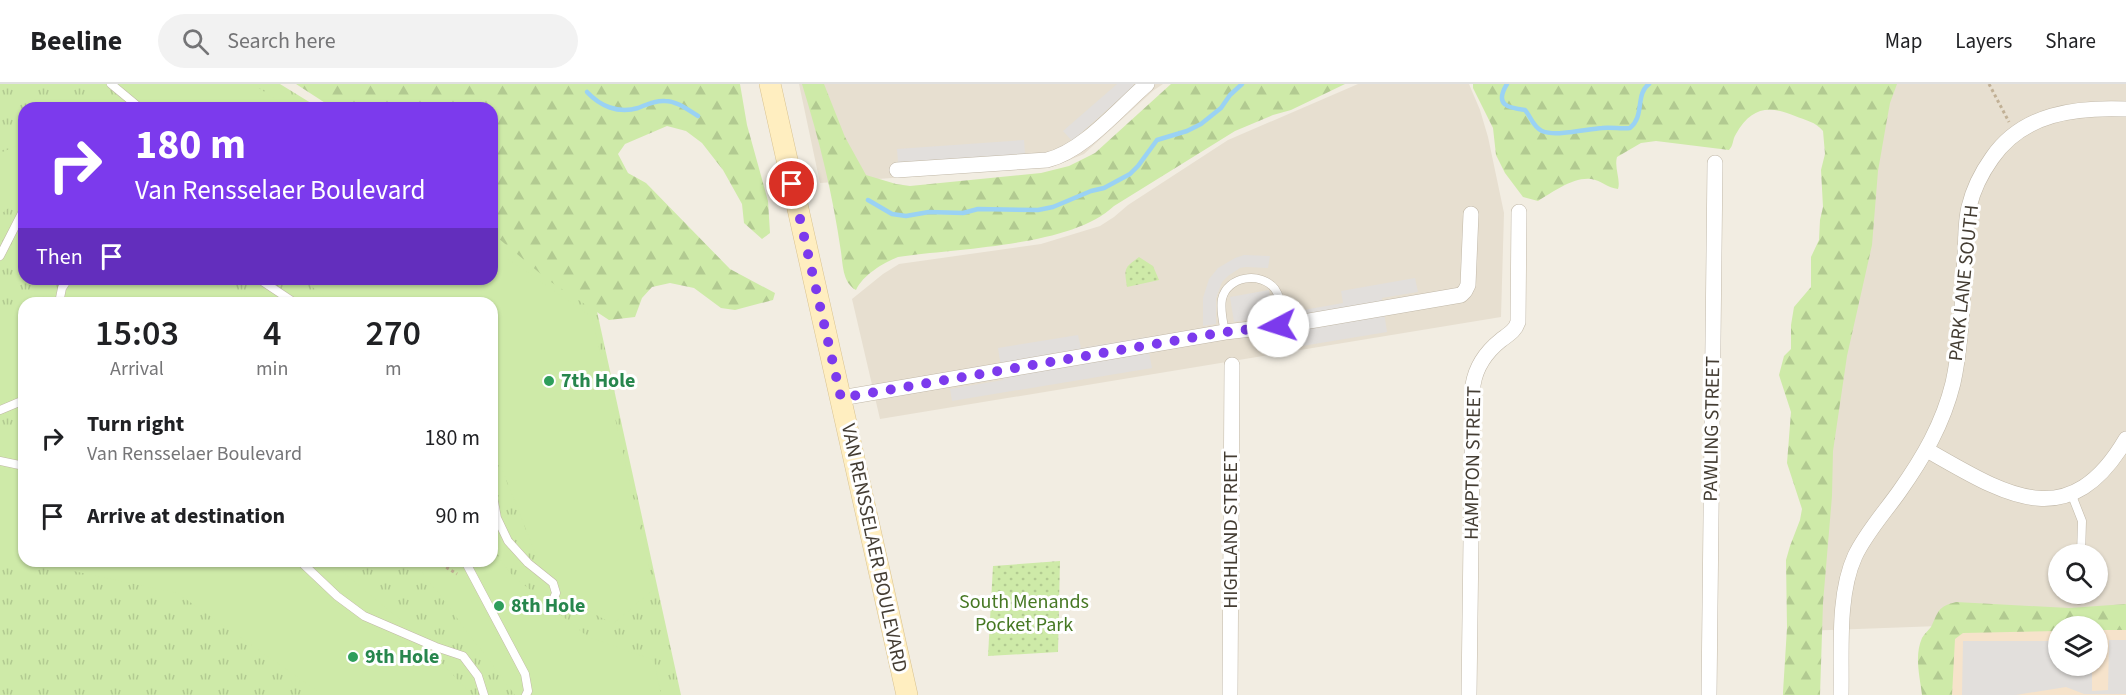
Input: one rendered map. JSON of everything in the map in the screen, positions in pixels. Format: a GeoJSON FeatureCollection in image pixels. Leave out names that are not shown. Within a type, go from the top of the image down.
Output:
{"type":"FeatureCollection","features":[{"type":"Feature","properties":{"kind":"main road","name":"VAN RENSSELAER BOULEVARD"},"geometry":{"type":"LineString","coordinates":[[771,84],[907,695]]}},
{"type":"Feature","properties":{"kind":"street"},"geometry":{"type":"LineString","coordinates":[[897,170],[1047,160],[1061,156],[1083,142],[1147,84]]}},
{"type":"Feature","properties":{"kind":"street","name":"PARK LANE SOUTH"},"geometry":{"type":"LineString","coordinates":[[1841,695],[1842,628],[1847,581],[1851,568],[1873,528],[1927,450],[1948,400],[1956,366],[1969,208],[1977,184],[1993,156],[2031,123],[2070,110],[2093,107],[2126,109]]}},
{"type":"Feature","properties":{"kind":"street","name":"PAWLING STREET"},"geometry":{"type":"LineString","coordinates":[[1709,695],[1715,163]]}},
{"type":"Feature","properties":{"kind":"street","name":"HAMPTON STREET"},"geometry":{"type":"LineString","coordinates":[[1469,695],[1473,386],[1475,373],[1484,356],[1513,331],[1518,322],[1519,212]]}},
{"type":"Feature","properties":{"kind":"street"},"geometry":{"type":"LineString","coordinates":[[841,398],[1225,332],[1286,325],[1461,295],[1468,285],[1471,214]]}},
{"type":"Feature","properties":{"kind":"street","name":"HIGHLAND STREET"},"geometry":{"type":"LineString","coordinates":[[1230,695],[1232,365]]}},
{"type":"Feature","properties":{"kind":"street"},"geometry":{"type":"LineString","coordinates":[[1927,450],[1985,483],[2020,497],[2051,498],[2071,493],[2099,476],[2118,454],[2126,439]]}},
{"type":"Feature","properties":{"kind":"lane"},"geometry":{"type":"LineString","coordinates":[[111,84],[133,102]]}},
{"type":"Feature","properties":{"kind":"lane"},"geometry":{"type":"LineString","coordinates":[[0,255],[18,220]]}},
{"type":"Feature","properties":{"kind":"lane"},"geometry":{"type":"LineString","coordinates":[[1225,332],[1221,306],[1224,295],[1234,283],[1248,278],[1260,279],[1274,288],[1286,325]]}},
{"type":"Feature","properties":{"kind":"lane"},"geometry":{"type":"LineString","coordinates":[[269,285],[286,297]]}},
{"type":"Feature","properties":{"kind":"lane"},"geometry":{"type":"LineString","coordinates":[[0,410],[18,402]]}},
{"type":"Feature","properties":{"kind":"lane"},"geometry":{"type":"LineString","coordinates":[[0,461],[18,465]]}},
{"type":"Feature","properties":{"kind":"lane"},"geometry":{"type":"LineString","coordinates":[[2071,493],[2083,523],[2082,544]]}},
{"type":"Feature","properties":{"kind":"lane"},"geometry":{"type":"LineString","coordinates":[[498,520],[508,541],[528,563],[553,583],[556,593],[551,604]]}},
{"type":"Feature","properties":{"kind":"lane"},"geometry":{"type":"LineString","coordinates":[[306,567],[337,596],[364,616],[436,647],[464,656],[478,676],[484,695]]}},
{"type":"Feature","properties":{"kind":"lane"},"geometry":{"type":"LineString","coordinates":[[468,567],[525,674],[528,691],[526,695]]}},
{"type":"Feature","properties":{"kind":"path"},"geometry":{"type":"LineString","coordinates":[[1989,84],[1999,107],[2017,133]]}},
{"type":"Feature","properties":{"kind":"path"},"geometry":{"type":"LineString","coordinates":[[446,567],[476,585]]}},
{"type":"Feature","properties":{"kind":"shaded area"},"geometry":{"type":"Polygon","coordinates":[[[799,84],[1163,84],[1084,154],[1052,167],[820,183],[799,84]]]}},
{"type":"Feature","properties":{"kind":"shaded area"},"geometry":{"type":"Polygon","coordinates":[[[1117,84],[1133,84],[1134,86],[1072,141],[1063,131],[1117,84]]]}},
{"type":"Feature","properties":{"kind":"shaded area"},"geometry":{"type":"Polygon","coordinates":[[[1358,84],[1469,84],[1488,137],[1504,213],[1501,317],[880,419],[852,299],[883,274],[899,264],[1041,244],[1100,226],[1128,205],[1228,140],[1358,84]]]}},
{"type":"Feature","properties":{"kind":"shaded area"},"geometry":{"type":"Polygon","coordinates":[[[1869,84],[2126,84],[2126,619],[2108,620],[2108,616],[2048,616],[2048,622],[1803,631],[1869,84]]]}},
{"type":"Feature","properties":{"kind":"shaded area"},"geometry":{"type":"Polygon","coordinates":[[[1024,140],[1025,154],[898,162],[897,149],[1024,140]]]}},
{"type":"Feature","properties":{"kind":"shaded area"},"geometry":{"type":"Polygon","coordinates":[[[1244,255],[1270,256],[1268,268],[1240,268],[1228,276],[1222,282],[1216,298],[1216,324],[1203,326],[1203,298],[1209,279],[1218,268],[1244,255]]]}},
{"type":"Feature","properties":{"kind":"shaded area"},"geometry":{"type":"Polygon","coordinates":[[[1415,278],[1418,292],[1382,298],[1387,332],[1284,349],[1282,336],[1302,333],[1298,311],[1343,303],[1341,291],[1415,278]]]}},
{"type":"Feature","properties":{"kind":"shaded area"},"geometry":{"type":"Polygon","coordinates":[[[1269,290],[1273,315],[1234,322],[1230,297],[1269,290]]]}},
{"type":"Feature","properties":{"kind":"shaded area"},"geometry":{"type":"Polygon","coordinates":[[[1078,335],[1081,348],[1146,337],[1152,368],[952,401],[950,389],[1003,380],[998,348],[1078,335]]]}},
{"type":"Feature","properties":{"kind":"shaded area"},"geometry":{"type":"Polygon","coordinates":[[[2126,619],[2126,695],[1946,695],[1946,626],[2048,622],[2048,676],[2108,676],[2108,620],[2126,619]]]}},
{"type":"Feature","properties":{"kind":"shaded area"},"geometry":{"type":"Polygon","coordinates":[[[2109,640],[2126,640],[2126,694],[2084,694],[2066,687],[2016,695],[1962,695],[1963,641],[2048,641],[2048,676],[2092,676],[2092,691],[2108,690],[2109,640]]]}},
{"type":"Feature","properties":{"kind":"green space"},"geometry":{"type":"Polygon","coordinates":[[[0,84],[280,84],[309,102],[18,102],[18,285],[498,285],[498,219],[589,275],[681,695],[0,695],[0,84]]]}},
{"type":"Feature","properties":{"kind":"green space"},"geometry":{"type":"Polygon","coordinates":[[[119,84],[253,84],[279,102],[139,102],[119,84]]]}},
{"type":"Feature","properties":{"kind":"green space"},"geometry":{"type":"Polygon","coordinates":[[[296,84],[740,84],[747,125],[768,201],[770,233],[762,239],[744,223],[742,204],[723,170],[702,143],[686,131],[667,126],[625,144],[618,154],[628,173],[646,183],[730,269],[775,293],[773,300],[735,310],[721,308],[694,288],[670,283],[652,287],[642,298],[635,317],[609,320],[548,280],[498,238],[498,102],[324,102],[296,84]]]}},
{"type":"Feature","properties":{"kind":"green space"},"geometry":{"type":"Polygon","coordinates":[[[802,84],[824,84],[845,137],[866,175],[910,186],[1041,173],[1069,166],[1095,153],[1171,84],[1345,84],[1291,110],[1235,131],[1095,220],[1070,230],[1012,244],[898,257],[874,270],[863,279],[856,290],[848,283],[844,274],[830,188],[802,84]]]}},
{"type":"Feature","properties":{"kind":"green space"},"geometry":{"type":"Polygon","coordinates":[[[1473,84],[1897,84],[1890,103],[1886,125],[1878,171],[1872,245],[1847,356],[1833,451],[1832,496],[1823,603],[1820,695],[1783,695],[1787,628],[1786,560],[1802,509],[1787,463],[1791,412],[1779,375],[1784,356],[1791,349],[1794,307],[1811,287],[1811,257],[1819,240],[1823,207],[1821,170],[1825,154],[1823,131],[1814,123],[1777,110],[1761,111],[1748,118],[1742,125],[1729,150],[1656,141],[1641,143],[1617,157],[1618,189],[1591,179],[1577,180],[1538,201],[1523,197],[1505,173],[1496,155],[1493,128],[1473,84]]]}},
{"type":"Feature","properties":{"kind":"green space"},"geometry":{"type":"Polygon","coordinates":[[[18,146],[18,200],[0,215],[0,153],[18,146]]]}},
{"type":"Feature","properties":{"kind":"green space","name":"7th Hole"},"geometry":{"type":"Polygon","coordinates":[[[498,252],[592,317],[654,589],[613,624],[550,590],[498,459],[498,297],[326,297],[310,285],[498,285],[498,252]]]}},
{"type":"Feature","properties":{"kind":"green space"},"geometry":{"type":"Polygon","coordinates":[[[1139,257],[1153,266],[1159,280],[1127,287],[1126,269],[1139,257]]]}},
{"type":"Feature","properties":{"kind":"green space"},"geometry":{"type":"Polygon","coordinates":[[[68,285],[223,285],[248,297],[42,297],[68,285]]]}},
{"type":"Feature","properties":{"kind":"green space"},"geometry":{"type":"Polygon","coordinates":[[[18,308],[18,419],[0,416],[0,317],[18,308]]]}},
{"type":"Feature","properties":{"kind":"green space"},"geometry":{"type":"Polygon","coordinates":[[[0,445],[18,447],[18,560],[0,555],[0,445]]]}},
{"type":"Feature","properties":{"kind":"green space","name":"8th Hole"},"geometry":{"type":"Polygon","coordinates":[[[498,557],[512,575],[588,637],[654,660],[661,695],[515,695],[419,567],[498,567],[498,557]]]}},
{"type":"Feature","properties":{"kind":"green space","name":"South Menands Pocket Park"},"geometry":{"type":"Polygon","coordinates":[[[1060,561],[1058,652],[988,656],[993,566],[1060,561]]]}},
{"type":"Feature","properties":{"kind":"green space","name":"9th Hole"},"geometry":{"type":"Polygon","coordinates":[[[54,567],[336,567],[401,620],[472,695],[323,695],[177,593],[54,567]]]}},
{"type":"Feature","properties":{"kind":"green space"},"geometry":{"type":"Polygon","coordinates":[[[1956,602],[2069,608],[2126,604],[2126,630],[2108,630],[2108,616],[2048,616],[2048,631],[1963,633],[1955,639],[1952,695],[1922,695],[1918,652],[1922,638],[1931,627],[1939,610],[1956,602]]]}},
{"type":"Feature","properties":{"kind":"waterway"},"geometry":{"type":"LineString","coordinates":[[868,200],[892,214],[906,216],[929,212],[963,213],[978,209],[1038,210],[1053,207],[1104,188],[1130,174],[1157,140],[1201,124],[1221,108],[1242,84]]}},
{"type":"Feature","properties":{"kind":"waterway"},"geometry":{"type":"LineString","coordinates":[[1507,84],[1503,91],[1502,101],[1513,108],[1525,110],[1534,124],[1548,133],[1630,128],[1635,123],[1642,93],[1649,84]]}},
{"type":"Feature","properties":{"kind":"waterway"},"geometry":{"type":"LineString","coordinates":[[587,92],[610,108],[631,110],[654,102],[669,101],[698,116]]}},
{"type":"Feature","properties":{"kind":"place","name":"7th Hole"},"geometry":{"type":"Point","coordinates":[549,381]}},
{"type":"Feature","properties":{"kind":"place","name":"8th Hole"},"geometry":{"type":"Point","coordinates":[499,606]}},
{"type":"Feature","properties":{"kind":"place","name":"9th Hole"},"geometry":{"type":"Point","coordinates":[353,657]}},
{"type":"Feature","properties":{"kind":"route"},"geometry":{"type":"LineString","coordinates":[[792,184],[841,398],[1225,332],[1278,326]]}}]}
